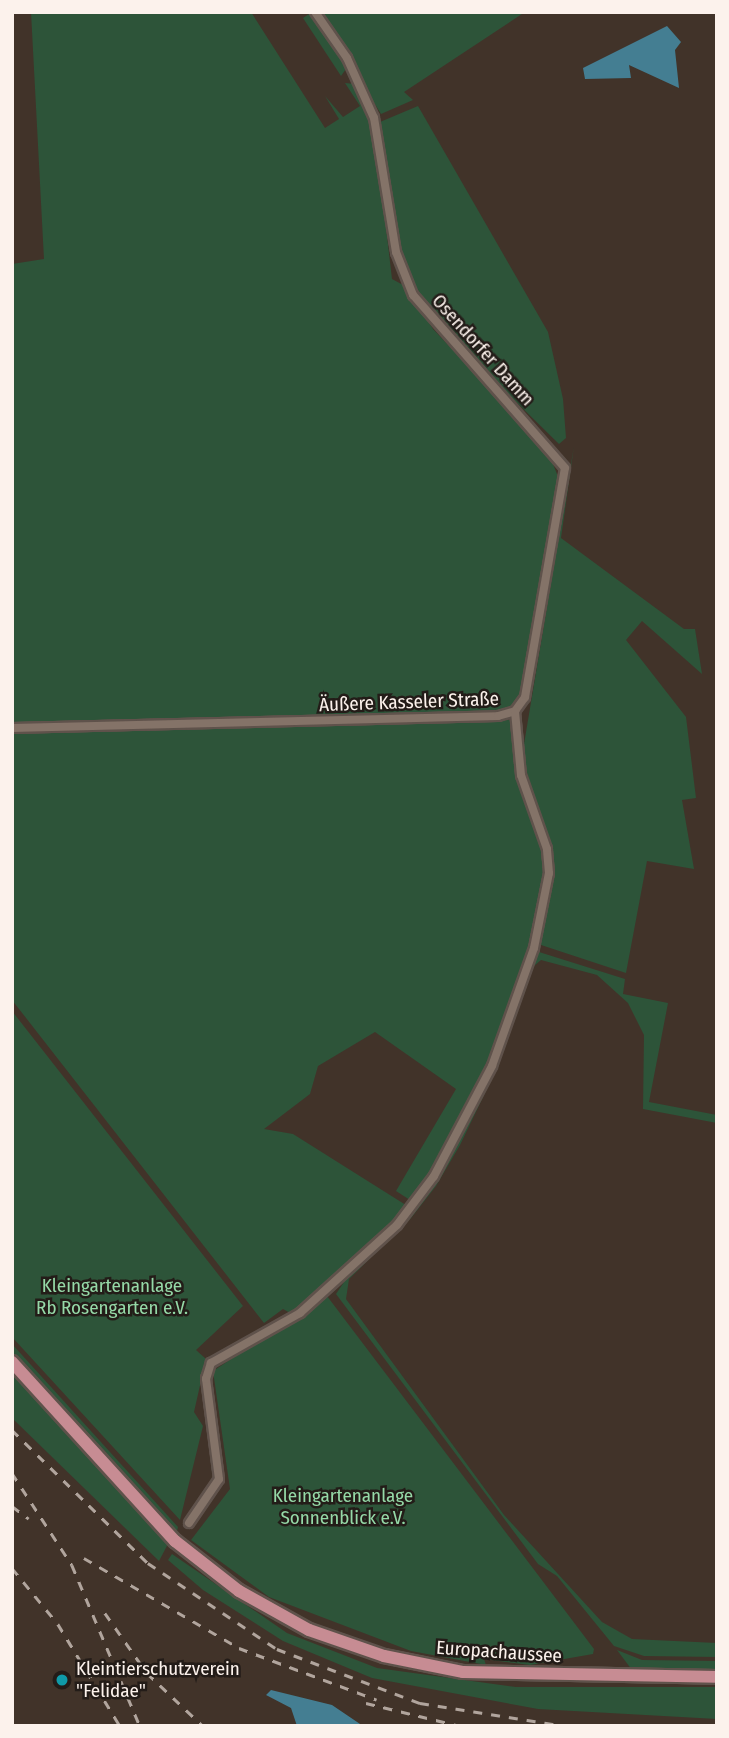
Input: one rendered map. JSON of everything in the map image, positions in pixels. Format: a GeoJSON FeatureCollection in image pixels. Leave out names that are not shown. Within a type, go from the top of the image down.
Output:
{"type":"FeatureCollection","features":[{"type":"Feature","properties":{"kind":"main road","name":"Europachaussee"},"geometry":{"type":"LineString","coordinates":[[12,1362],[172,1538],[240,1591],[309,1630],[384,1656],[463,1671],[717,1677]]}},
{"type":"Feature","properties":{"kind":"street","name":"Osendorfer Damm"},"geometry":{"type":"LineString","coordinates":[[315,12],[355,73],[374,118],[396,252],[413,295],[565,468],[525,697],[515,711]]}},
{"type":"Feature","properties":{"kind":"street","name":"Äußere Kasseler Straße"},"geometry":{"type":"LineString","coordinates":[[12,728],[515,711],[521,775],[548,849],[548,873],[534,948],[492,1066],[434,1176],[397,1225],[300,1313],[211,1363],[206,1379],[219,1479],[188,1523]]}},
{"type":"Feature","properties":{"kind":"green space"},"geometry":{"type":"Polygon","coordinates":[[[31,12],[251,12],[325,128],[339,119],[325,96],[343,117],[360,106],[345,83],[356,84],[375,133],[392,279],[405,286],[433,329],[547,449],[559,479],[523,687],[513,707],[486,713],[12,724],[12,264],[44,259],[31,12]]]}},
{"type":"Feature","properties":{"kind":"green space"},"geometry":{"type":"Polygon","coordinates":[[[318,12],[525,12],[404,92],[413,100],[381,114],[318,12]]]}},
{"type":"Feature","properties":{"kind":"green space"},"geometry":{"type":"Polygon","coordinates":[[[309,14],[348,66],[341,76],[303,18],[309,14]]]}},
{"type":"Feature","properties":{"kind":"green space"},"geometry":{"type":"Polygon","coordinates":[[[418,106],[548,332],[563,399],[566,438],[559,444],[457,344],[424,305],[403,264],[380,122],[418,106]]]}},
{"type":"Feature","properties":{"kind":"green space"},"geometry":{"type":"Polygon","coordinates":[[[574,446],[561,538],[684,629],[695,629],[702,674],[642,621],[626,640],[686,717],[696,798],[682,800],[694,869],[647,861],[626,973],[538,944],[552,858],[522,756],[574,446]]]}},
{"type":"Feature","properties":{"kind":"green space"},"geometry":{"type":"Polygon","coordinates":[[[511,720],[517,769],[542,836],[546,871],[527,961],[489,1063],[436,1166],[410,1200],[396,1191],[456,1089],[375,1032],[318,1066],[310,1094],[264,1129],[293,1134],[409,1207],[318,1294],[292,1314],[283,1309],[264,1323],[12,1000],[12,732],[511,720]]]}},
{"type":"Feature","properties":{"kind":"green space"},"geometry":{"type":"Polygon","coordinates":[[[539,952],[625,979],[623,994],[668,1003],[649,1102],[717,1115],[717,1123],[643,1109],[644,1035],[628,1003],[597,975],[541,960],[534,966],[497,1068],[460,1145],[436,1186],[411,1218],[349,1279],[346,1299],[504,1515],[602,1622],[632,1639],[717,1643],[717,1657],[644,1656],[614,1646],[557,1576],[538,1564],[336,1294],[346,1279],[432,1188],[480,1102],[539,952]]]}},
{"type":"Feature","properties":{"kind":"green space","name":"Kleingartenanlage Rb Rosengarten e.V."},"geometry":{"type":"Polygon","coordinates":[[[12,1011],[243,1306],[196,1350],[206,1359],[194,1412],[203,1426],[180,1520],[12,1337],[12,1011]]]}},
{"type":"Feature","properties":{"kind":"green space","name":"Kleingartenanlage Sonnenblick e.V."},"geometry":{"type":"Polygon","coordinates":[[[327,1296],[594,1649],[593,1654],[530,1665],[484,1659],[486,1665],[411,1651],[269,1597],[191,1540],[230,1489],[213,1371],[327,1296]]]}},
{"type":"Feature","properties":{"kind":"green space"},"geometry":{"type":"Polygon","coordinates":[[[12,1344],[178,1527],[176,1535],[12,1355],[12,1344]]]}},
{"type":"Feature","properties":{"kind":"green space"},"geometry":{"type":"Polygon","coordinates":[[[12,1369],[169,1542],[159,1561],[12,1418],[12,1369]]]}},
{"type":"Feature","properties":{"kind":"green space"},"geometry":{"type":"Polygon","coordinates":[[[172,1554],[287,1633],[377,1668],[516,1687],[717,1687],[717,1719],[538,1709],[372,1678],[283,1641],[203,1590],[168,1560],[172,1554]]]}},
{"type":"Feature","properties":{"kind":"green space"},"geometry":{"type":"Polygon","coordinates":[[[617,1650],[642,1660],[717,1661],[717,1670],[632,1670],[617,1650]]]}},
{"type":"Feature","properties":{"kind":"water"},"geometry":{"type":"Polygon","coordinates":[[[667,26],[681,42],[675,50],[679,88],[629,65],[631,78],[585,79],[583,68],[667,26]]]}},
{"type":"Feature","properties":{"kind":"water"},"geometry":{"type":"Polygon","coordinates":[[[271,1690],[332,1705],[363,1726],[297,1726],[291,1708],[266,1695],[271,1690]]]}},
{"type":"Feature","properties":{"kind":"railway"},"geometry":{"type":"LineString","coordinates":[[12,1430],[148,1563],[277,1649],[420,1703],[565,1726]]}},
{"type":"Feature","properties":{"kind":"railway"},"geometry":{"type":"LineString","coordinates":[[12,1473],[72,1565],[140,1726]]}},
{"type":"Feature","properties":{"kind":"railway"},"geometry":{"type":"LineString","coordinates":[[12,1506],[29,1519]]}},
{"type":"Feature","properties":{"kind":"railway"},"geometry":{"type":"LineString","coordinates":[[84,1558],[239,1648],[377,1700]]}},
{"type":"Feature","properties":{"kind":"railway"},"geometry":{"type":"LineString","coordinates":[[12,1568],[58,1624],[120,1726]]}},
{"type":"Feature","properties":{"kind":"railway"},"geometry":{"type":"LineString","coordinates":[[105,1613],[147,1673],[203,1726]]}},
{"type":"Feature","properties":{"kind":"railway"},"geometry":{"type":"LineString","coordinates":[[366,1703],[460,1726]]}},
{"type":"Feature","properties":{"kind":"place","name":"Kleintierschutzverein \"Felidae\""},"geometry":{"type":"Point","coordinates":[62,1680]}}]}
